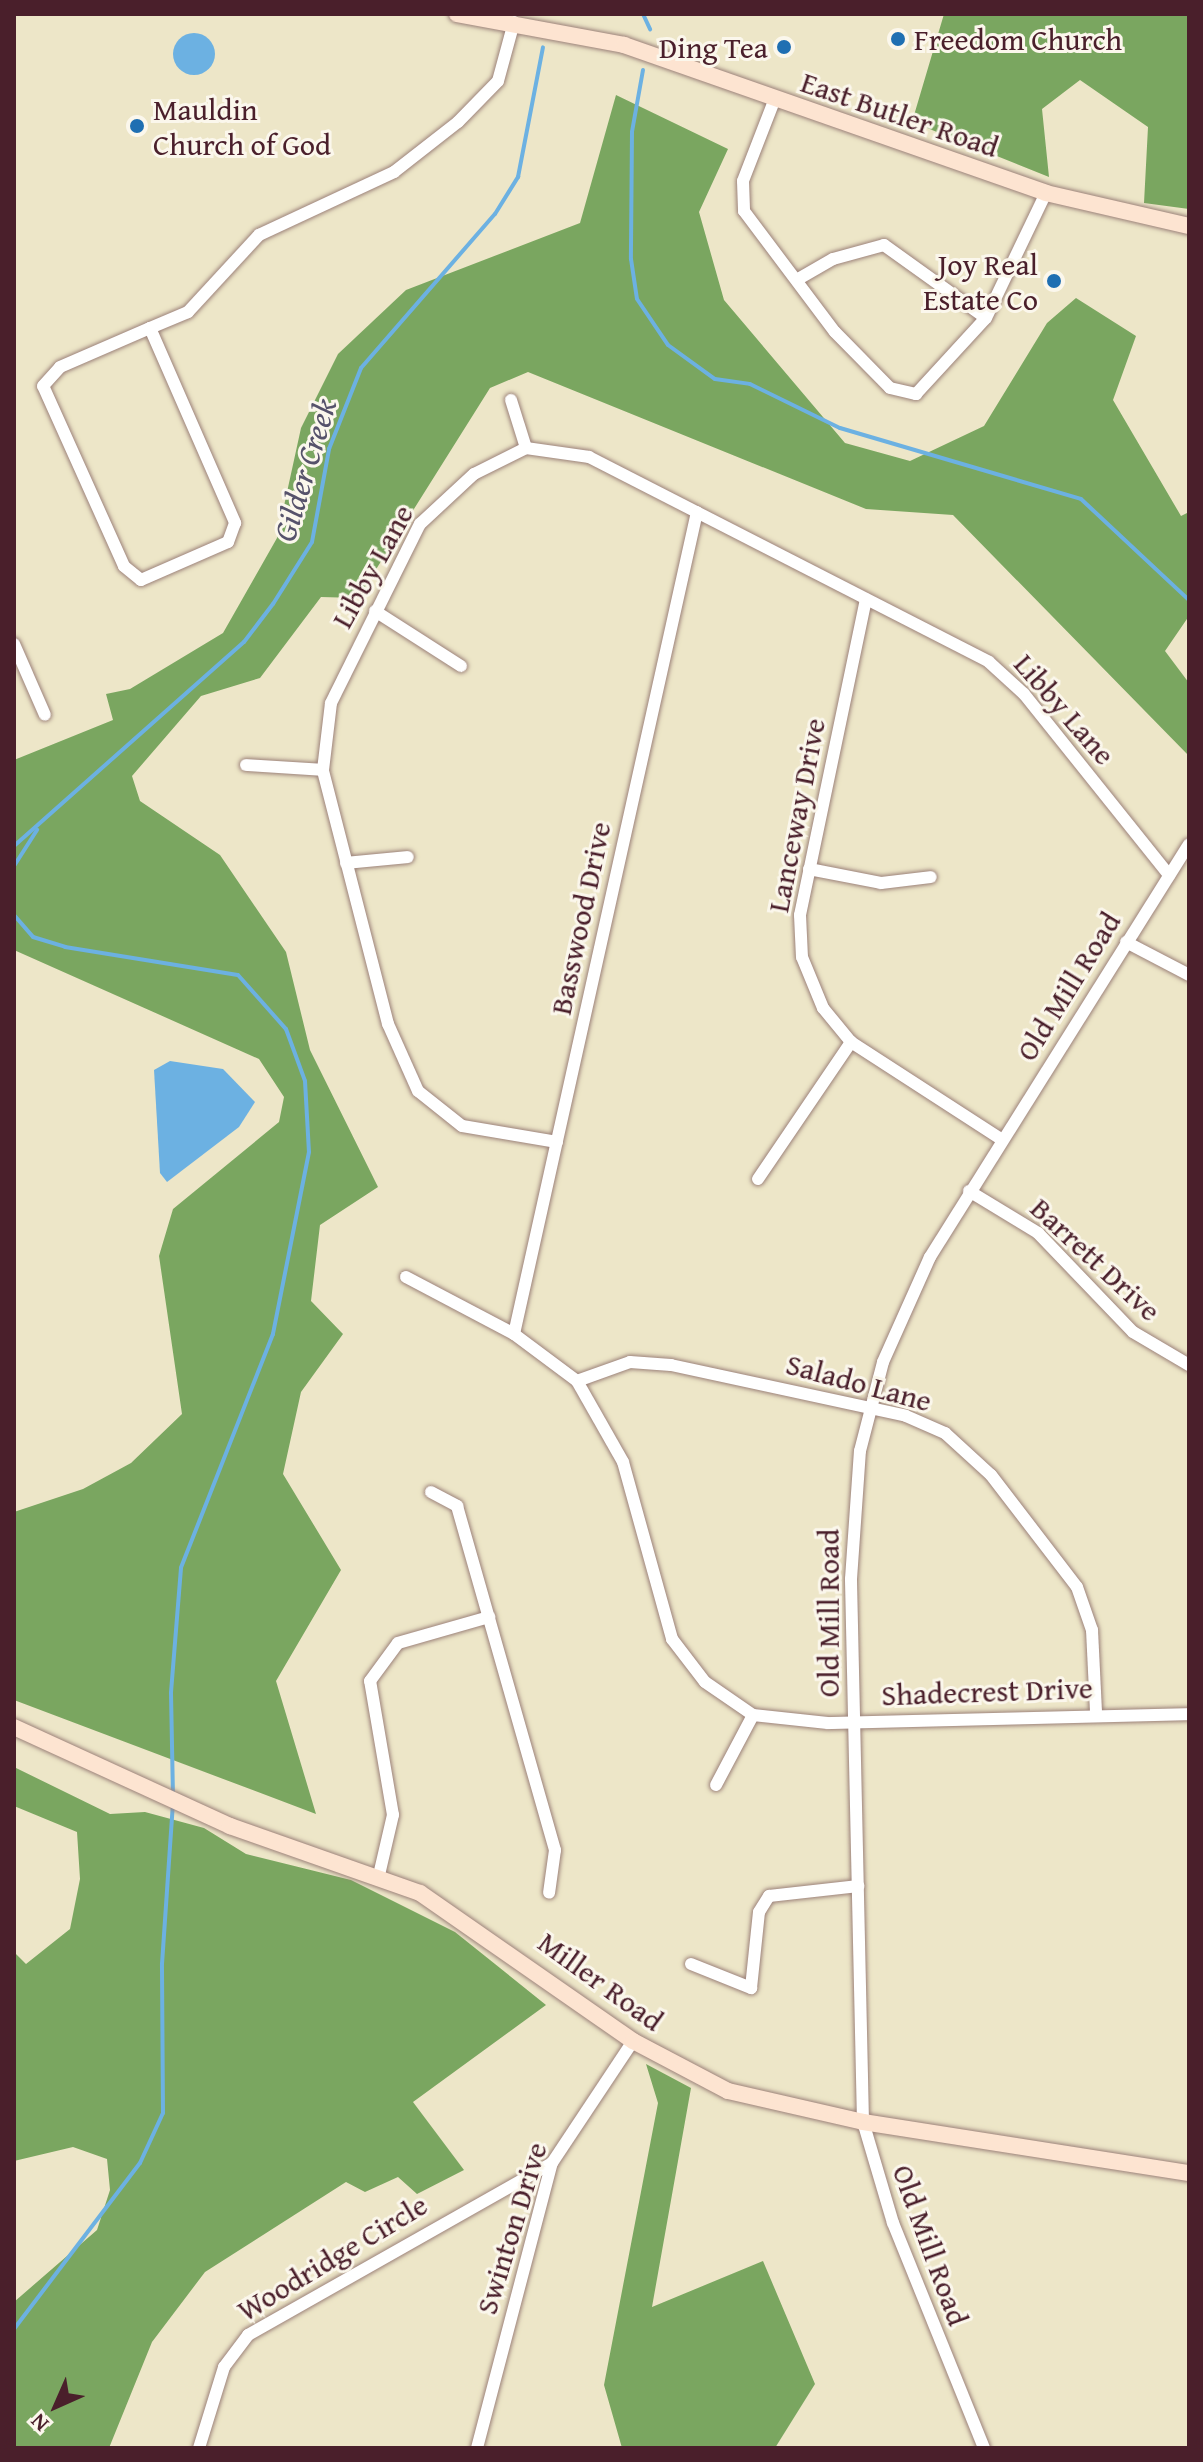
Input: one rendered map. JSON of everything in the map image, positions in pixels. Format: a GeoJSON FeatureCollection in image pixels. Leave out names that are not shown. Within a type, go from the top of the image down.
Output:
{"type":"FeatureCollection","features":[{"type":"Feature","properties":{"kind":"street","name":"East Butler Road"},"geometry":{"type":"LineString","coordinates":[[457,14],[514,22],[665,57],[774,101],[1046,193],[1189,226]]}},
{"type":"Feature","properties":{"kind":"street"},"geometry":{"type":"LineString","coordinates":[[150,328],[235,523],[228,542],[141,580],[124,566],[43,386],[60,367],[150,328],[188,312],[259,235],[394,172],[458,122],[498,81],[514,22]]}},
{"type":"Feature","properties":{"kind":"street"},"geometry":{"type":"LineString","coordinates":[[774,101],[743,181],[743,203],[762,239],[800,278],[871,374],[905,393],[927,385],[986,318],[1046,193]]}},
{"type":"Feature","properties":{"kind":"street"},"geometry":{"type":"LineString","coordinates":[[800,278],[833,259],[884,245],[986,318]]}},
{"type":"Feature","properties":{"kind":"street"},"geometry":{"type":"LineString","coordinates":[[511,400],[526,448]]}},
{"type":"Feature","properties":{"kind":"street","name":"Libby Lane"},"geometry":{"type":"LineString","coordinates":[[557,1142],[462,1126],[429,1106],[388,1024],[323,770],[331,703],[375,611],[436,505],[474,474],[526,448],[589,457],[866,599],[1004,674],[1169,875]]}},
{"type":"Feature","properties":{"kind":"street","name":"Basswood Drive"},"geometry":{"type":"LineString","coordinates":[[514,1334],[697,512]]}},
{"type":"Feature","properties":{"kind":"street","name":"Lanceway Drive"},"geometry":{"type":"LineString","coordinates":[[866,599],[809,869],[802,957],[823,1008],[851,1042],[1001,1139]]}},
{"type":"Feature","properties":{"kind":"street"},"geometry":{"type":"LineString","coordinates":[[375,611],[461,666]]}},
{"type":"Feature","properties":{"kind":"street"},"geometry":{"type":"LineString","coordinates":[[14,644],[45,715]]}},
{"type":"Feature","properties":{"kind":"street"},"geometry":{"type":"LineString","coordinates":[[246,765],[323,770]]}},
{"type":"Feature","properties":{"kind":"street","name":"Old Mill Road"},"geometry":{"type":"LineString","coordinates":[[984,2448],[887,2208],[863,2122],[853,1722],[854,1503],[870,1409],[905,1308],[969,1191],[1189,844]]}},
{"type":"Feature","properties":{"kind":"street"},"geometry":{"type":"LineString","coordinates":[[346,863],[408,857]]}},
{"type":"Feature","properties":{"kind":"street"},"geometry":{"type":"LineString","coordinates":[[809,869],[881,883],[931,877]]}},
{"type":"Feature","properties":{"kind":"street"},"geometry":{"type":"LineString","coordinates":[[1126,942],[1189,975]]}},
{"type":"Feature","properties":{"kind":"street"},"geometry":{"type":"LineString","coordinates":[[758,1179],[851,1042]]}},
{"type":"Feature","properties":{"kind":"street","name":"Barrett Drive"},"geometry":{"type":"LineString","coordinates":[[969,1191],[1038,1233],[1133,1332],[1189,1365]]}},
{"type":"Feature","properties":{"kind":"street"},"geometry":{"type":"LineString","coordinates":[[406,1277],[514,1334],[577,1381],[623,1462],[672,1639],[705,1682],[753,1715],[716,1785]]}},
{"type":"Feature","properties":{"kind":"street","name":"Salado Lane"},"geometry":{"type":"LineString","coordinates":[[577,1381],[642,1362],[918,1420],[959,1443],[1043,1540],[1090,1619],[1096,1712]]}},
{"type":"Feature","properties":{"kind":"street"},"geometry":{"type":"LineString","coordinates":[[431,1492],[457,1506],[555,1850],[549,1893]]}},
{"type":"Feature","properties":{"kind":"street"},"geometry":{"type":"LineString","coordinates":[[379,1875],[393,1815],[370,1681],[398,1643],[489,1617]]}},
{"type":"Feature","properties":{"kind":"street","name":"Shadecrest Drive"},"geometry":{"type":"LineString","coordinates":[[753,1715],[853,1722],[1096,1712],[1189,1714]]}},
{"type":"Feature","properties":{"kind":"street","name":"Miller Road"},"geometry":{"type":"LineString","coordinates":[[14,1727],[171,1800],[287,1848],[379,1875],[454,1913],[633,2041],[728,2091],[863,2122],[1189,2173]]}},
{"type":"Feature","properties":{"kind":"street"},"geometry":{"type":"LineString","coordinates":[[691,1964],[751,1988],[759,1912],[769,1896],[858,1886]]}},
{"type":"Feature","properties":{"kind":"street","name":"Swinton Drive"},"geometry":{"type":"LineString","coordinates":[[477,2448],[552,2163],[633,2041]]}},
{"type":"Feature","properties":{"kind":"street","name":"Woodridge Circle"},"geometry":{"type":"LineString","coordinates":[[199,2448],[224,2367],[248,2335],[552,2163]]}},
{"type":"Feature","properties":{"kind":"green space"},"geometry":{"type":"Polygon","coordinates":[[[944,14],[1189,14],[1189,209],[1144,203],[1148,127],[1080,80],[1042,109],[1049,177],[912,122],[944,14]]]}},
{"type":"Feature","properties":{"kind":"green space"},"geometry":{"type":"Polygon","coordinates":[[[616,95],[728,149],[699,212],[724,300],[845,443],[910,461],[984,426],[1047,323],[1076,298],[1136,336],[1113,400],[1181,516],[1189,512],[1189,616],[1165,651],[1189,683],[1189,756],[953,515],[866,509],[528,372],[490,388],[358,598],[321,597],[260,678],[201,696],[132,776],[140,801],[220,855],[286,952],[310,1050],[378,1187],[320,1225],[311,1301],[343,1334],[301,1392],[283,1474],[341,1570],[276,1681],[316,1814],[14,1700],[14,1512],[83,1489],[131,1463],[182,1414],[159,1256],[173,1209],[279,1122],[284,1097],[259,1059],[14,950],[14,760],[113,720],[106,694],[130,689],[223,633],[277,538],[301,428],[338,354],[406,290],[580,223],[616,95]]]}},
{"type":"Feature","properties":{"kind":"green space"},"geometry":{"type":"Polygon","coordinates":[[[14,1767],[110,1814],[145,1812],[204,1828],[246,1854],[351,1880],[455,1932],[546,2005],[413,2102],[464,2170],[417,2194],[398,2177],[365,2192],[346,2182],[205,2272],[152,2342],[109,2448],[14,2448],[14,2302],[97,2230],[110,2190],[107,2159],[73,2147],[14,2161],[14,1952],[26,1964],[70,1929],[80,1879],[77,1832],[14,1806],[14,1767]]]}},
{"type":"Feature","properties":{"kind":"green space"},"geometry":{"type":"Polygon","coordinates":[[[646,2064],[691,2088],[652,2307],[763,2261],[815,2384],[775,2448],[622,2448],[604,2385],[658,2103],[646,2064]]]}},
{"type":"Feature","properties":{"kind":"water"},"geometry":{"type":"Polygon","coordinates":[[[194,33],[209,39],[215,54],[209,69],[194,75],[179,69],[173,54],[179,39],[194,33]]]}},
{"type":"Feature","properties":{"kind":"water"},"geometry":{"type":"Polygon","coordinates":[[[170,1061],[223,1069],[255,1102],[239,1127],[167,1182],[160,1173],[154,1070],[170,1061]]]}},
{"type":"Feature","properties":{"kind":"waterway"},"geometry":{"type":"LineString","coordinates":[[643,14],[650,29]]}},
{"type":"Feature","properties":{"kind":"waterway","name":"Gilder Creek"},"geometry":{"type":"LineString","coordinates":[[14,846],[244,642],[273,604],[312,542],[329,449],[361,368],[495,214],[518,177],[543,47]]}},
{"type":"Feature","properties":{"kind":"waterway"},"geometry":{"type":"LineString","coordinates":[[643,70],[632,132],[631,259],[637,299],[668,345],[715,379],[750,384],[840,428],[1081,499],[1189,600]]}},
{"type":"Feature","properties":{"kind":"waterway"},"geometry":{"type":"LineString","coordinates":[[14,866],[37,830]]}},
{"type":"Feature","properties":{"kind":"waterway"},"geometry":{"type":"LineString","coordinates":[[14,915],[33,937],[65,947],[238,975],[286,1029],[305,1081],[309,1152],[273,1334],[181,1568],[171,1693],[173,1795]]}},
{"type":"Feature","properties":{"kind":"waterway"},"geometry":{"type":"LineString","coordinates":[[14,2329],[140,2163],[163,2113],[162,1964],[173,1804]]}},
{"type":"Feature","properties":{"kind":"place","name":"Freedom Church"},"geometry":{"type":"Point","coordinates":[898,39]}},
{"type":"Feature","properties":{"kind":"place","name":"Ding Tea"},"geometry":{"type":"Point","coordinates":[784,47]}},
{"type":"Feature","properties":{"kind":"place","name":"Mauldin Church of God"},"geometry":{"type":"Point","coordinates":[137,126]}},
{"type":"Feature","properties":{"kind":"place","name":"Joy Real Estate Co"},"geometry":{"type":"Point","coordinates":[1054,281]}}]}
